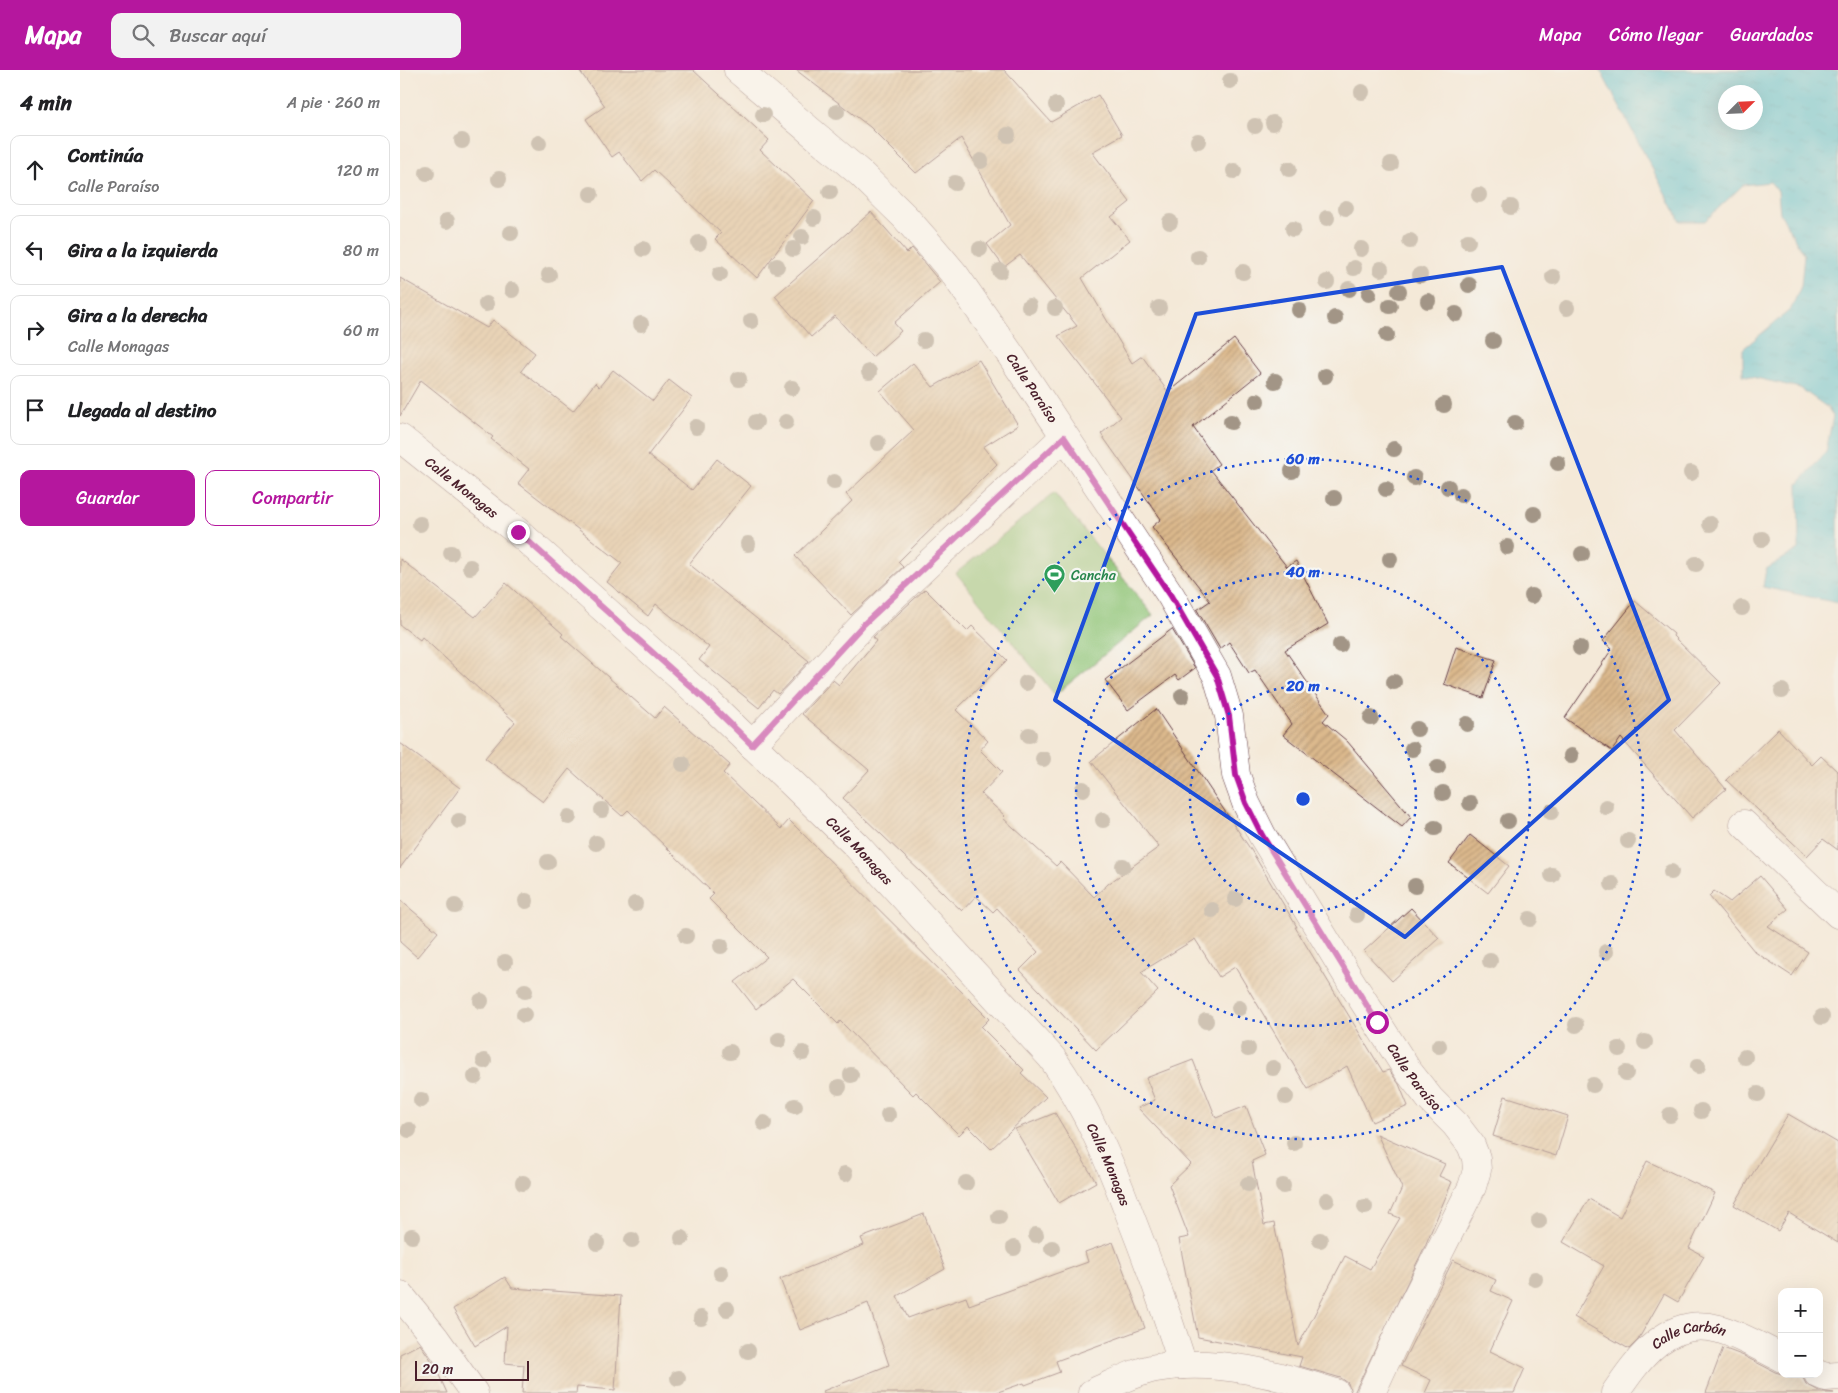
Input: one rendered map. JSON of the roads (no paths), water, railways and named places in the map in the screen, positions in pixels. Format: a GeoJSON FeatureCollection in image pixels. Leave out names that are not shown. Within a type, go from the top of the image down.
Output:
{"type":"FeatureCollection","features":[{"type":"Feature","properties":{"kind":"street","name":"Calle Paraíso"},"geometry":{"type":"LineString","coordinates":[[738,70],[812,131],[905,216],[955,275],[1171,596],[1217,676],[1229,716],[1236,775],[1246,803],[1262,835],[1350,980],[1408,1070],[1430,1099],[1455,1124],[1471,1145],[1476,1158],[1476,1170],[1472,1187],[1403,1324],[1371,1393]]}},
{"type":"Feature","properties":{"kind":"street"},"geometry":{"type":"LineString","coordinates":[[752,745],[864,624],[1064,437]]}},
{"type":"Feature","properties":{"kind":"street","name":"Calle Monagas"},"geometry":{"type":"LineString","coordinates":[[400,438],[518,532],[708,702],[856,845],[1052,1058],[1070,1083],[1094,1128],[1115,1176],[1167,1313],[1182,1365]]}},
{"type":"Feature","properties":{"kind":"street"},"geometry":{"type":"LineString","coordinates":[[1744,824],[1838,914]]}},
{"type":"Feature","properties":{"kind":"street"},"geometry":{"type":"LineString","coordinates":[[400,1295],[436,1338],[474,1393]]}},
{"type":"Feature","properties":{"kind":"street","name":"Calle Carbón"},"geometry":{"type":"LineString","coordinates":[[1615,1393],[1632,1368],[1651,1346],[1666,1336],[1680,1330],[1698,1326],[1718,1329],[1778,1356]]}},
{"type":"Feature","properties":{"kind":"street"},"geometry":{"type":"LineString","coordinates":[[1092,1393],[1124,1378],[1154,1368],[1182,1365],[1237,1368],[1276,1376],[1336,1393]]}},
{"type":"Feature","properties":{"kind":"street"},"geometry":{"type":"LineString","coordinates":[[1823,1376],[1838,1376]]}},
{"type":"Feature","properties":{"kind":"water"},"geometry":{"type":"Polygon","coordinates":[[[1600,70],[1838,70],[1838,603],[1763,587],[1766,569],[1799,549],[1798,484],[1826,452],[1833,416],[1828,408],[1800,388],[1743,375],[1743,349],[1791,309],[1801,286],[1804,255],[1780,213],[1778,191],[1770,182],[1743,185],[1705,221],[1680,221],[1600,70]]]}},
{"type":"Feature","properties":{"kind":"place","name":"Cancha"},"geometry":{"type":"Point","coordinates":[1055,594]}}]}
